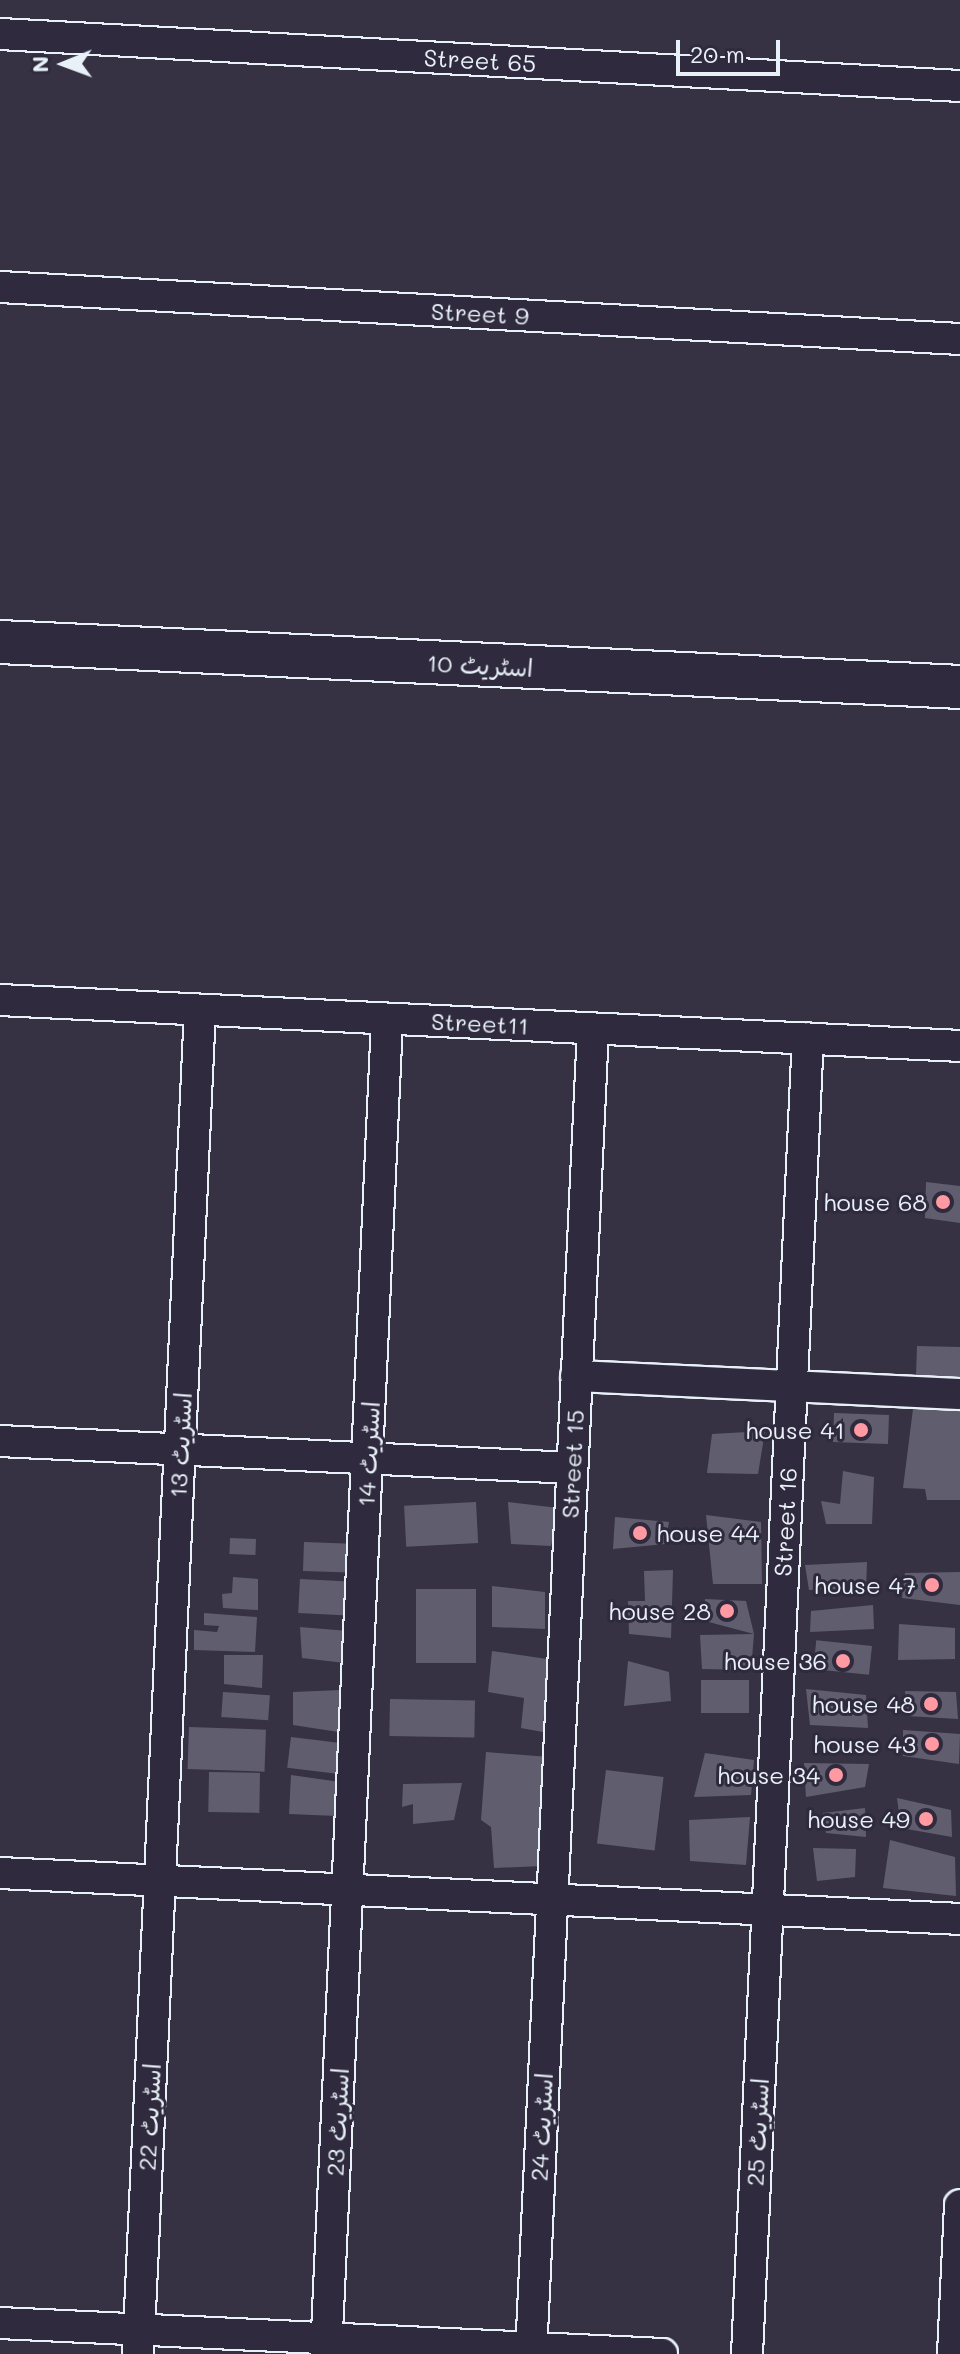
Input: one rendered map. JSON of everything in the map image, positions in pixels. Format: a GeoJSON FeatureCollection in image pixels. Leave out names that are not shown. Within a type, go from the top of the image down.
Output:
{"type":"FeatureCollection","features":[{"type":"Feature","properties":{"kind":"street","name":"Street 65"},"geometry":{"type":"LineString","coordinates":[[0,34],[960,86]]}},
{"type":"Feature","properties":{"kind":"street","name":"Street 9"},"geometry":{"type":"LineString","coordinates":[[0,287],[960,339]]}},
{"type":"Feature","properties":{"kind":"street","name":"اسٹریٹ 10"},"geometry":{"type":"LineString","coordinates":[[0,642],[960,687]]}},
{"type":"Feature","properties":{"kind":"street","name":"Street11"},"geometry":{"type":"LineString","coordinates":[[0,1000],[960,1046]]}},
{"type":"Feature","properties":{"kind":"street","name":"اسٹریٹ 13"},"geometry":{"type":"LineString","coordinates":[[160,1881],[200,1010]]}},
{"type":"Feature","properties":{"kind":"street","name":"اسٹریٹ 14"},"geometry":{"type":"LineString","coordinates":[[347,1890],[387,1019]]}},
{"type":"Feature","properties":{"kind":"street","name":"Street 15"},"geometry":{"type":"LineString","coordinates":[[552,1900],[593,1028]]}},
{"type":"Feature","properties":{"kind":"street","name":"Street 16"},"geometry":{"type":"LineString","coordinates":[[767,1910],[808,1038]]}},
{"type":"Feature","properties":{"kind":"street"},"geometry":{"type":"LineString","coordinates":[[576,1376],[960,1394]]}},
{"type":"Feature","properties":{"kind":"street"},"geometry":{"type":"LineString","coordinates":[[0,1441],[572,1468]]}},
{"type":"Feature","properties":{"kind":"street"},"geometry":{"type":"LineString","coordinates":[[0,1873],[960,1919]]}},
{"type":"Feature","properties":{"kind":"street","name":"اسٹریٹ 22"},"geometry":{"type":"LineString","coordinates":[[138,2342],[160,1881]]}},
{"type":"Feature","properties":{"kind":"street","name":"اسٹریٹ 23"},"geometry":{"type":"LineString","coordinates":[[326,2346],[347,1890]]}},
{"type":"Feature","properties":{"kind":"street","name":"اسٹریٹ 24"},"geometry":{"type":"LineString","coordinates":[[531,2351],[552,1900]]}},
{"type":"Feature","properties":{"kind":"street","name":"اسٹریٹ 25"},"geometry":{"type":"LineString","coordinates":[[747,2354],[767,1910]]}},
{"type":"Feature","properties":{"kind":"street"},"geometry":{"type":"LineString","coordinates":[[953,2354],[960,2205]]}},
{"type":"Feature","properties":{"kind":"street"},"geometry":{"type":"LineString","coordinates":[[0,2323],[138,2342],[662,2354]]}},
{"type":"Feature","properties":{"kind":"building","name":"house 68"},"geometry":{"type":"Polygon","coordinates":[[[926,1182],[960,1186],[960,1223],[925,1218],[926,1182]]]}},
{"type":"Feature","properties":{"kind":"building"},"geometry":{"type":"Polygon","coordinates":[[[917,1346],[960,1347],[960,1381],[916,1376],[917,1346]]]}},
{"type":"Feature","properties":{"kind":"building"},"geometry":{"type":"Polygon","coordinates":[[[914,1401],[960,1404],[960,1500],[927,1500],[925,1489],[903,1488],[914,1401]]]}},
{"type":"Feature","properties":{"kind":"building","name":"house 41"},"geometry":{"type":"Polygon","coordinates":[[[834,1413],[889,1415],[888,1444],[833,1442],[834,1413]]]}},
{"type":"Feature","properties":{"kind":"building"},"geometry":{"type":"Polygon","coordinates":[[[765,1431],[758,1474],[707,1473],[712,1434],[765,1431]]]}},
{"type":"Feature","properties":{"kind":"building"},"geometry":{"type":"Polygon","coordinates":[[[843,1471],[874,1477],[872,1524],[826,1524],[821,1501],[840,1504],[843,1471]]]}},
{"type":"Feature","properties":{"kind":"building"},"geometry":{"type":"Polygon","coordinates":[[[476,1502],[478,1543],[406,1547],[404,1506],[476,1502]]]}},
{"type":"Feature","properties":{"kind":"building"},"geometry":{"type":"Polygon","coordinates":[[[508,1502],[558,1508],[551,1546],[511,1544],[508,1502]]]}},
{"type":"Feature","properties":{"kind":"building"},"geometry":{"type":"Polygon","coordinates":[[[706,1515],[761,1522],[762,1584],[713,1584],[706,1515]]]}},
{"type":"Feature","properties":{"kind":"building","name":"house 44"},"geometry":{"type":"Polygon","coordinates":[[[615,1517],[669,1522],[665,1544],[613,1549],[615,1517]]]}},
{"type":"Feature","properties":{"kind":"building"},"geometry":{"type":"Polygon","coordinates":[[[230,1538],[256,1539],[255,1555],[229,1554],[230,1538]]]}},
{"type":"Feature","properties":{"kind":"building"},"geometry":{"type":"Polygon","coordinates":[[[304,1542],[351,1544],[350,1573],[303,1571],[304,1542]]]}},
{"type":"Feature","properties":{"kind":"building"},"geometry":{"type":"Polygon","coordinates":[[[867,1562],[866,1589],[809,1590],[805,1565],[867,1562]]]}},
{"type":"Feature","properties":{"kind":"building"},"geometry":{"type":"Polygon","coordinates":[[[673,1570],[671,1638],[629,1634],[628,1601],[645,1601],[644,1571],[673,1570]]]}},
{"type":"Feature","properties":{"kind":"building","name":"house 47"},"geometry":{"type":"Polygon","coordinates":[[[960,1572],[960,1605],[902,1598],[905,1573],[960,1572]]]}},
{"type":"Feature","properties":{"kind":"building"},"geometry":{"type":"Polygon","coordinates":[[[233,1577],[258,1579],[258,1610],[223,1608],[222,1594],[232,1593],[233,1577]]]}},
{"type":"Feature","properties":{"kind":"building"},"geometry":{"type":"Polygon","coordinates":[[[300,1579],[354,1582],[352,1616],[298,1613],[300,1579]]]}},
{"type":"Feature","properties":{"kind":"building"},"geometry":{"type":"Polygon","coordinates":[[[492,1586],[545,1592],[545,1629],[492,1627],[492,1586]]]}},
{"type":"Feature","properties":{"kind":"building"},"geometry":{"type":"Polygon","coordinates":[[[416,1589],[476,1589],[476,1663],[416,1663],[416,1589]]]}},
{"type":"Feature","properties":{"kind":"building","name":"house 28"},"geometry":{"type":"Polygon","coordinates":[[[705,1599],[746,1601],[754,1634],[705,1621],[705,1599]]]}},
{"type":"Feature","properties":{"kind":"building"},"geometry":{"type":"Polygon","coordinates":[[[873,1605],[874,1629],[810,1632],[811,1611],[873,1605]]]}},
{"type":"Feature","properties":{"kind":"building"},"geometry":{"type":"Polygon","coordinates":[[[204,1613],[257,1617],[255,1652],[194,1650],[194,1630],[217,1632],[219,1626],[204,1625],[204,1613]]]}},
{"type":"Feature","properties":{"kind":"building"},"geometry":{"type":"Polygon","coordinates":[[[899,1624],[955,1628],[955,1659],[898,1660],[899,1624]]]}},
{"type":"Feature","properties":{"kind":"building"},"geometry":{"type":"Polygon","coordinates":[[[300,1627],[348,1631],[345,1663],[302,1658],[300,1627]]]}},
{"type":"Feature","properties":{"kind":"building"},"geometry":{"type":"Polygon","coordinates":[[[754,1634],[751,1670],[702,1669],[700,1635],[754,1634]]]}},
{"type":"Feature","properties":{"kind":"building","name":"house 36"},"geometry":{"type":"Polygon","coordinates":[[[816,1640],[872,1646],[869,1675],[813,1669],[816,1640]]]}},
{"type":"Feature","properties":{"kind":"building"},"geometry":{"type":"Polygon","coordinates":[[[492,1651],[547,1659],[543,1732],[521,1728],[524,1698],[488,1692],[492,1651]]]}},
{"type":"Feature","properties":{"kind":"building"},"geometry":{"type":"Polygon","coordinates":[[[224,1655],[263,1655],[262,1688],[224,1684],[224,1655]]]}},
{"type":"Feature","properties":{"kind":"building"},"geometry":{"type":"Polygon","coordinates":[[[628,1661],[669,1672],[671,1701],[624,1706],[628,1661]]]}},
{"type":"Feature","properties":{"kind":"building"},"geometry":{"type":"Polygon","coordinates":[[[701,1680],[749,1680],[749,1713],[701,1713],[701,1680]]]}},
{"type":"Feature","properties":{"kind":"building"},"geometry":{"type":"Polygon","coordinates":[[[806,1689],[866,1695],[868,1728],[810,1725],[806,1689]]]}},
{"type":"Feature","properties":{"kind":"building"},"geometry":{"type":"Polygon","coordinates":[[[341,1690],[345,1733],[293,1725],[293,1692],[341,1690]]]}},
{"type":"Feature","properties":{"kind":"building","name":"house 48"},"geometry":{"type":"Polygon","coordinates":[[[905,1691],[956,1692],[958,1719],[907,1716],[905,1691]]]}},
{"type":"Feature","properties":{"kind":"building"},"geometry":{"type":"Polygon","coordinates":[[[223,1692],[270,1695],[268,1720],[221,1717],[223,1692]]]}},
{"type":"Feature","properties":{"kind":"building"},"geometry":{"type":"Polygon","coordinates":[[[390,1699],[475,1700],[474,1737],[389,1736],[390,1699]]]}},
{"type":"Feature","properties":{"kind":"building"},"geometry":{"type":"Polygon","coordinates":[[[189,1727],[266,1730],[264,1772],[188,1769],[189,1727]]]}},
{"type":"Feature","properties":{"kind":"building","name":"house 43"},"geometry":{"type":"Polygon","coordinates":[[[903,1730],[960,1734],[959,1764],[903,1756],[903,1730]]]}},
{"type":"Feature","properties":{"kind":"building"},"geometry":{"type":"Polygon","coordinates":[[[291,1737],[341,1743],[337,1774],[287,1768],[291,1737]]]}},
{"type":"Feature","properties":{"kind":"building"},"geometry":{"type":"Polygon","coordinates":[[[486,1752],[549,1757],[542,1866],[494,1868],[491,1827],[481,1820],[486,1752]]]}},
{"type":"Feature","properties":{"kind":"building"},"geometry":{"type":"Polygon","coordinates":[[[705,1753],[754,1760],[751,1795],[694,1797],[705,1753]]]}},
{"type":"Feature","properties":{"kind":"building","name":"house 34"},"geometry":{"type":"Polygon","coordinates":[[[804,1763],[869,1764],[865,1787],[806,1797],[804,1763]]]}},
{"type":"Feature","properties":{"kind":"building"},"geometry":{"type":"Polygon","coordinates":[[[606,1770],[664,1777],[655,1851],[597,1843],[606,1770]]]}},
{"type":"Feature","properties":{"kind":"building"},"geometry":{"type":"Polygon","coordinates":[[[209,1772],[260,1773],[259,1813],[208,1812],[209,1772]]]}},
{"type":"Feature","properties":{"kind":"building"},"geometry":{"type":"Polygon","coordinates":[[[291,1775],[340,1782],[337,1816],[289,1814],[291,1775]]]}},
{"type":"Feature","properties":{"kind":"building"},"geometry":{"type":"Polygon","coordinates":[[[462,1783],[454,1820],[413,1824],[413,1804],[402,1807],[403,1784],[462,1783]]]}},
{"type":"Feature","properties":{"kind":"building","name":"house 49"},"geometry":{"type":"Polygon","coordinates":[[[897,1798],[951,1810],[952,1837],[901,1828],[897,1798]]]}},
{"type":"Feature","properties":{"kind":"building"},"geometry":{"type":"Polygon","coordinates":[[[865,1808],[866,1837],[826,1833],[823,1813],[865,1808]]]}},
{"type":"Feature","properties":{"kind":"building"},"geometry":{"type":"Polygon","coordinates":[[[750,1817],[746,1865],[690,1861],[689,1820],[750,1817]]]}},
{"type":"Feature","properties":{"kind":"building"},"geometry":{"type":"Polygon","coordinates":[[[890,1840],[955,1857],[956,1896],[883,1888],[890,1840]]]}},
{"type":"Feature","properties":{"kind":"building"},"geometry":{"type":"Polygon","coordinates":[[[813,1848],[856,1849],[855,1877],[817,1881],[813,1848]]]}},
{"type":"Feature","properties":{"kind":"place","name":"house 68"},"geometry":{"type":"Point","coordinates":[943,1202]}},
{"type":"Feature","properties":{"kind":"place","name":"house 41"},"geometry":{"type":"Point","coordinates":[861,1430]}},
{"type":"Feature","properties":{"kind":"place","name":"house 44"},"geometry":{"type":"Point","coordinates":[640,1533]}},
{"type":"Feature","properties":{"kind":"place","name":"house 47"},"geometry":{"type":"Point","coordinates":[932,1585]}},
{"type":"Feature","properties":{"kind":"place","name":"house 28"},"geometry":{"type":"Point","coordinates":[727,1611]}},
{"type":"Feature","properties":{"kind":"place","name":"house 36"},"geometry":{"type":"Point","coordinates":[843,1661]}},
{"type":"Feature","properties":{"kind":"place","name":"house 48"},"geometry":{"type":"Point","coordinates":[931,1704]}},
{"type":"Feature","properties":{"kind":"place","name":"house 43"},"geometry":{"type":"Point","coordinates":[932,1744]}},
{"type":"Feature","properties":{"kind":"place","name":"house 34"},"geometry":{"type":"Point","coordinates":[836,1775]}},
{"type":"Feature","properties":{"kind":"place","name":"house 49"},"geometry":{"type":"Point","coordinates":[926,1819]}}]}
